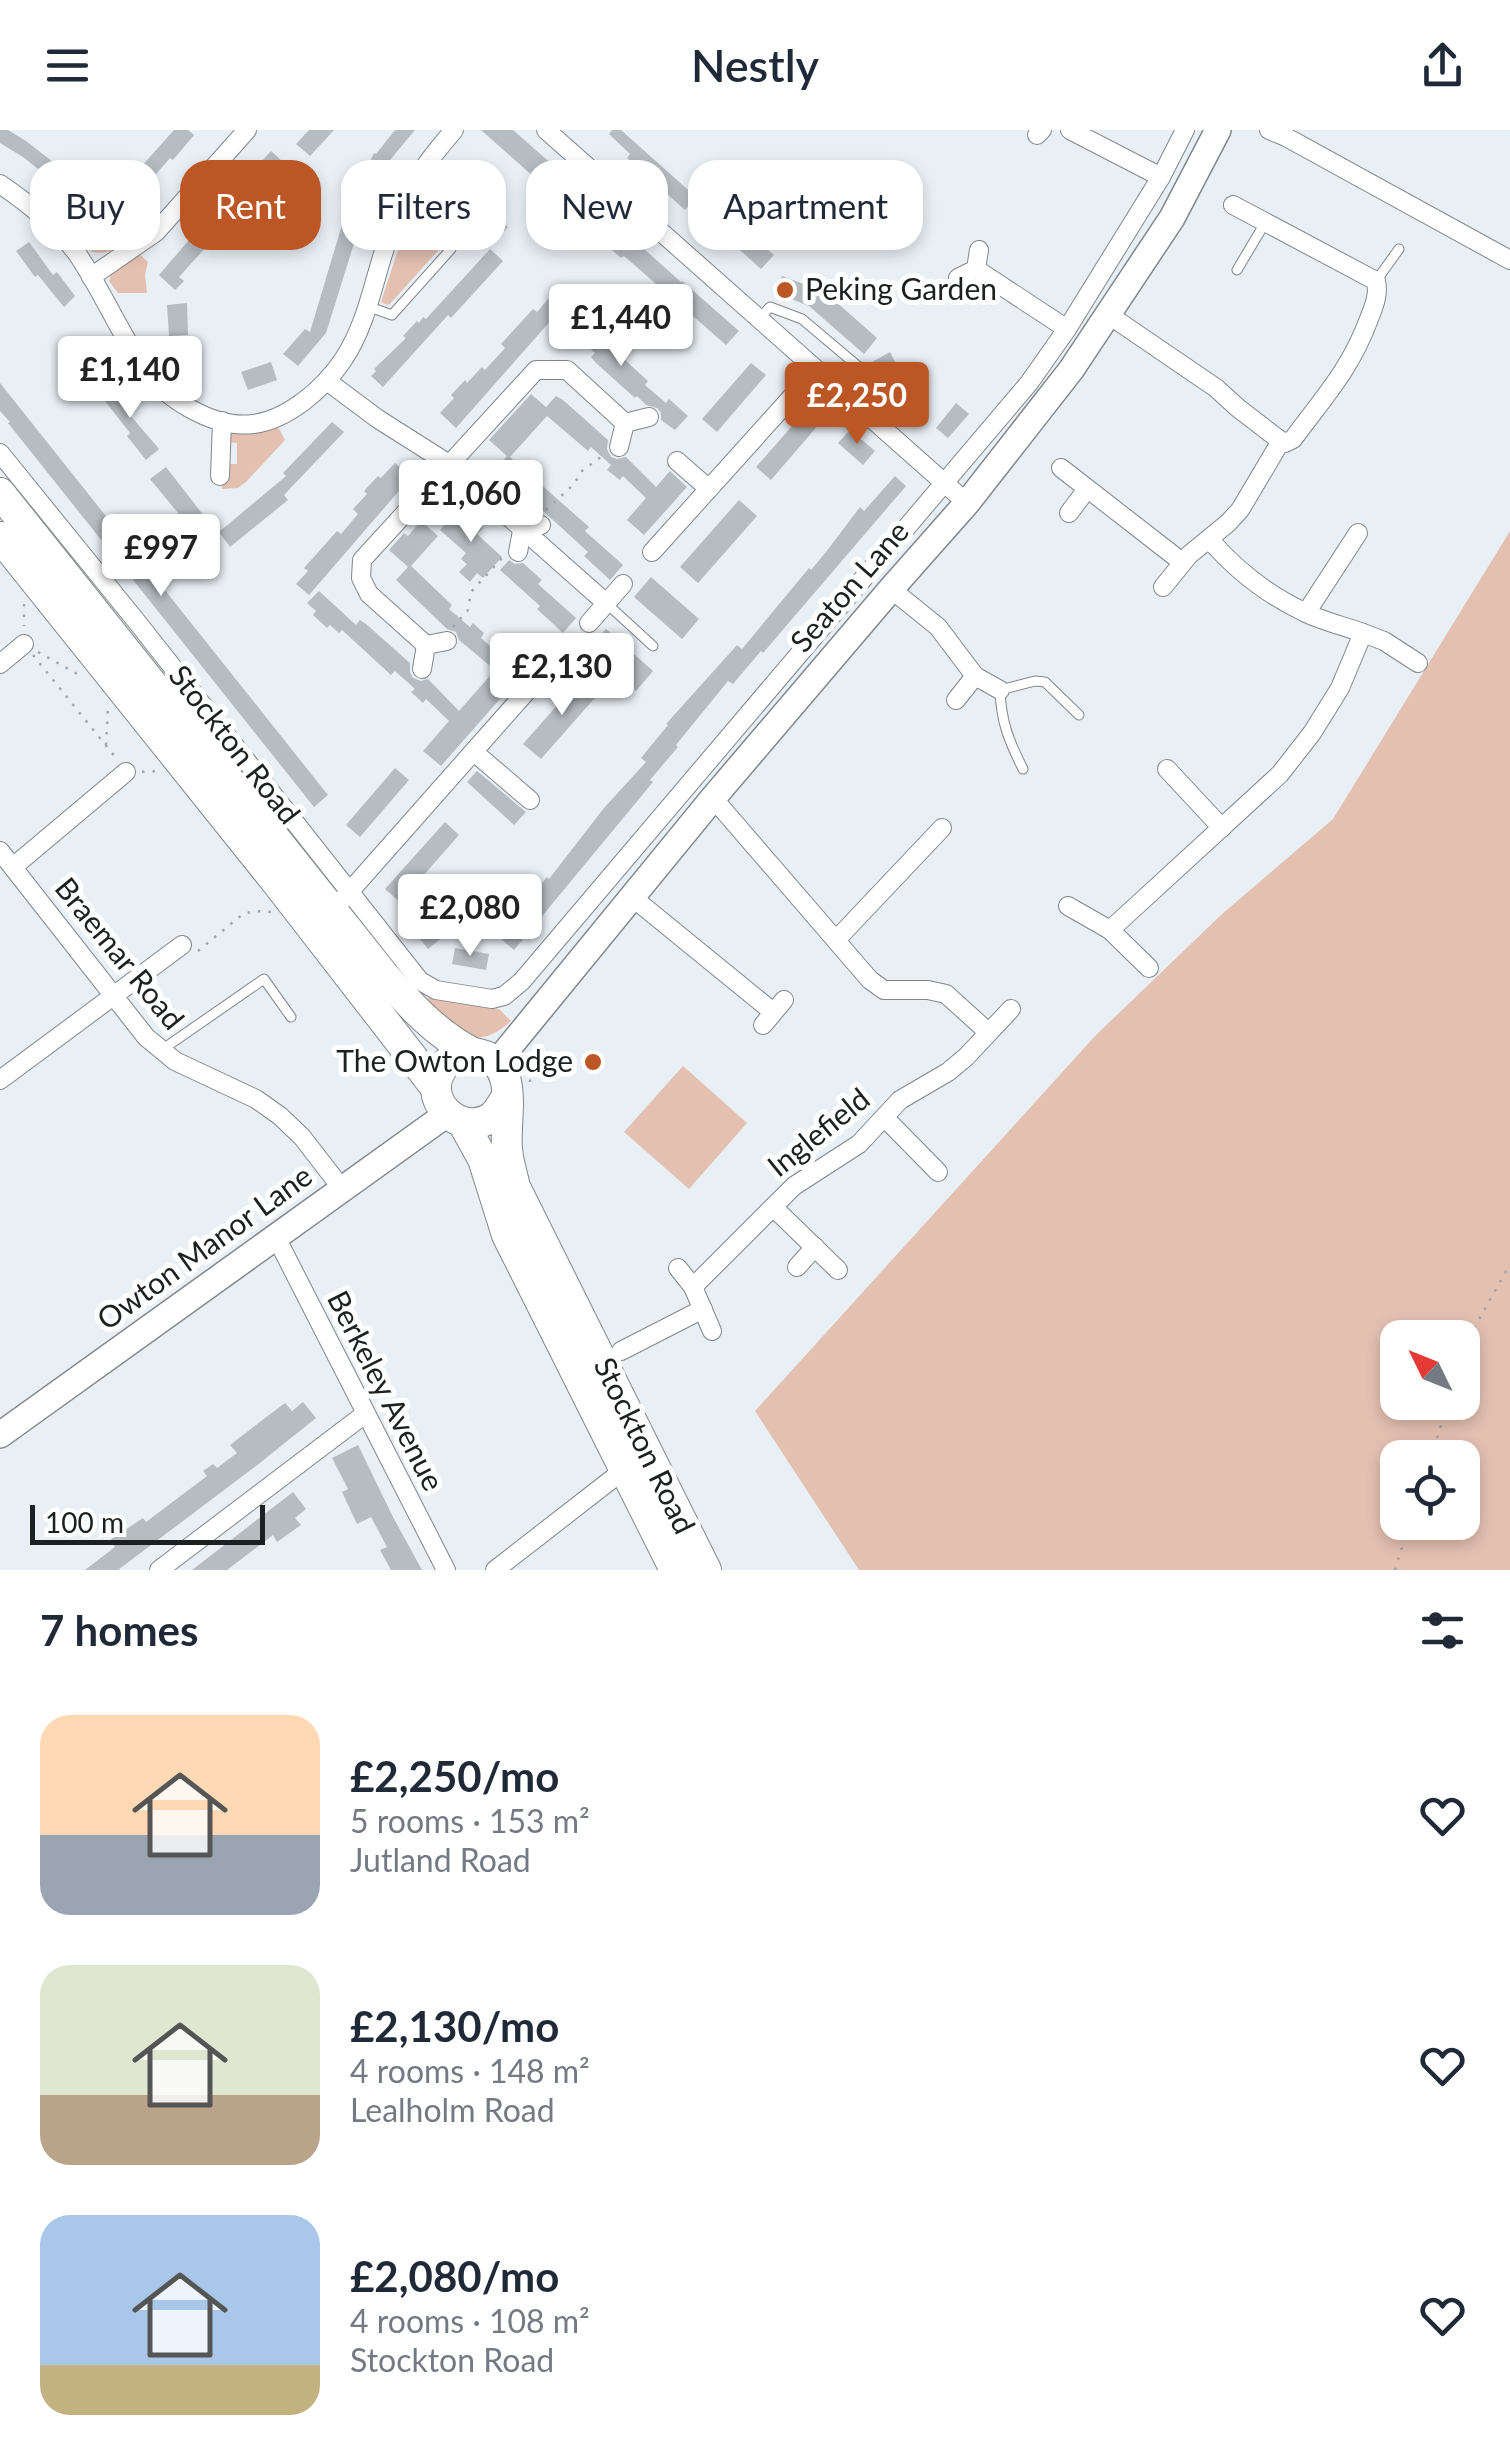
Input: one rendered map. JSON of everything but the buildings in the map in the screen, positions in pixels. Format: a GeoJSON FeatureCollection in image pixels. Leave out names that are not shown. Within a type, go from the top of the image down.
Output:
{"type":"FeatureCollection","features":[{"type":"Feature","properties":{"kind":"highway","name":"Stockton Road"},"geometry":{"type":"LineString","coordinates":[[0,493],[341,900],[416,1012],[457,1045],[483,1057]]}},
{"type":"Feature","properties":{"kind":"highway","name":"Stockton Road"},"geometry":{"type":"LineString","coordinates":[[0,537],[289,898],[449,1108],[483,1159],[507,1235],[675,1570]]}},
{"type":"Feature","properties":{"kind":"highway"},"geometry":{"type":"LineString","coordinates":[[456,1056],[483,1057],[504,1072],[506,1098],[495,1115],[478,1124],[449,1108],[440,1073],[456,1056]]}},
{"type":"Feature","properties":{"kind":"highway","name":"Stockton Road"},"geometry":{"type":"LineString","coordinates":[[506,1098],[507,1146],[516,1187],[706,1570]]}},
{"type":"Feature","properties":{"kind":"main road","name":"Seaton Lane"},"geometry":{"type":"LineString","coordinates":[[483,1057],[575,966],[967,503],[1070,370],[1108,314],[1172,218],[1218,130]]}},
{"type":"Feature","properties":{"kind":"main road","name":"Owton Manor Lane"},"geometry":{"type":"LineString","coordinates":[[0,1435],[343,1190],[449,1108]]}},
{"type":"Feature","properties":{"kind":"street"},"geometry":{"type":"LineString","coordinates":[[91,276],[156,232],[246,130]]}},
{"type":"Feature","properties":{"kind":"street"},"geometry":{"type":"LineString","coordinates":[[430,160],[454,130]]}},
{"type":"Feature","properties":{"kind":"street"},"geometry":{"type":"LineString","coordinates":[[546,130],[967,503]]}},
{"type":"Feature","properties":{"kind":"street"},"geometry":{"type":"LineString","coordinates":[[1070,130],[1161,177]]}},
{"type":"Feature","properties":{"kind":"street","name":"Seaton Lane"},"geometry":{"type":"LineString","coordinates":[[492,999],[513,988],[549,947],[1029,383],[1067,329],[1186,130]]}},
{"type":"Feature","properties":{"kind":"street"},"geometry":{"type":"LineString","coordinates":[[1269,130],[1510,260]]}},
{"type":"Feature","properties":{"kind":"street"},"geometry":{"type":"LineString","coordinates":[[0,184],[51,224],[76,253],[144,369],[175,400],[222,421],[252,424],[278,415],[308,400],[328,381],[356,338],[384,250]]}},
{"type":"Feature","properties":{"kind":"street"},"geometry":{"type":"LineString","coordinates":[[1108,314],[1216,388],[1280,441],[1285,443],[1293,438],[1356,353],[1375,303],[1376,281],[1233,205]]}},
{"type":"Feature","properties":{"kind":"street"},"geometry":{"type":"LineString","coordinates":[[976,270],[978,250]]}},
{"type":"Feature","properties":{"kind":"street"},"geometry":{"type":"LineString","coordinates":[[976,270],[1067,329]]}},
{"type":"Feature","properties":{"kind":"street"},"geometry":{"type":"LineString","coordinates":[[958,278],[976,270]]}},
{"type":"Feature","properties":{"kind":"street"},"geometry":{"type":"LineString","coordinates":[[426,645],[369,594],[361,578],[362,560],[536,370],[567,370],[625,424]]}},
{"type":"Feature","properties":{"kind":"street"},"geometry":{"type":"LineString","coordinates":[[652,552],[816,370]]}},
{"type":"Feature","properties":{"kind":"street"},"geometry":{"type":"LineString","coordinates":[[328,381],[378,419],[449,464],[606,603]]}},
{"type":"Feature","properties":{"kind":"street"},"geometry":{"type":"LineString","coordinates":[[625,424],[649,418]]}},
{"type":"Feature","properties":{"kind":"street"},"geometry":{"type":"LineString","coordinates":[[220,476],[222,421]]}},
{"type":"Feature","properties":{"kind":"street"},"geometry":{"type":"LineString","coordinates":[[614,449],[625,424]]}},
{"type":"Feature","properties":{"kind":"street"},"geometry":{"type":"LineString","coordinates":[[1163,587],[1182,562],[1240,510],[1280,441]]}},
{"type":"Feature","properties":{"kind":"street","name":"Stockton Road"},"geometry":{"type":"LineString","coordinates":[[0,453],[341,900],[420,981],[436,990],[492,999]]}},
{"type":"Feature","properties":{"kind":"street"},"geometry":{"type":"LineString","coordinates":[[678,462],[708,489]]}},
{"type":"Feature","properties":{"kind":"street"},"geometry":{"type":"LineString","coordinates":[[1061,468],[1182,562]]}},
{"type":"Feature","properties":{"kind":"street"},"geometry":{"type":"LineString","coordinates":[[1068,513],[1087,488]]}},
{"type":"Feature","properties":{"kind":"street"},"geometry":{"type":"LineString","coordinates":[[513,552],[522,531],[542,520]]}},
{"type":"Feature","properties":{"kind":"street"},"geometry":{"type":"LineString","coordinates":[[1306,613],[1358,533]]}},
{"type":"Feature","properties":{"kind":"street"},"geometry":{"type":"LineString","coordinates":[[1210,540],[1236,568],[1306,613],[1384,641],[1418,663]]}},
{"type":"Feature","properties":{"kind":"street"},"geometry":{"type":"LineString","coordinates":[[589,623],[623,584]]}},
{"type":"Feature","properties":{"kind":"street"},"geometry":{"type":"LineString","coordinates":[[891,589],[938,627],[974,676],[1000,690]]}},
{"type":"Feature","properties":{"kind":"street"},"geometry":{"type":"LineString","coordinates":[[1110,930],[1280,774],[1340,688],[1364,634]]}},
{"type":"Feature","properties":{"kind":"street"},"geometry":{"type":"LineString","coordinates":[[426,645],[448,636]]}},
{"type":"Feature","properties":{"kind":"street"},"geometry":{"type":"LineString","coordinates":[[0,664],[24,644]]}},
{"type":"Feature","properties":{"kind":"street"},"geometry":{"type":"LineString","coordinates":[[422,669],[426,645]]}},
{"type":"Feature","properties":{"kind":"street"},"geometry":{"type":"LineString","coordinates":[[341,900],[550,665]]}},
{"type":"Feature","properties":{"kind":"street"},"geometry":{"type":"LineString","coordinates":[[956,700],[974,676]]}},
{"type":"Feature","properties":{"kind":"street"},"geometry":{"type":"LineString","coordinates":[[474,752],[530,800]]}},
{"type":"Feature","properties":{"kind":"street"},"geometry":{"type":"LineString","coordinates":[[1167,769],[1222,828]]}},
{"type":"Feature","properties":{"kind":"street"},"geometry":{"type":"LineString","coordinates":[[13,867],[126,772]]}},
{"type":"Feature","properties":{"kind":"street"},"geometry":{"type":"LineString","coordinates":[[714,798],[870,980],[884,990],[946,994],[988,1032]]}},
{"type":"Feature","properties":{"kind":"street"},"geometry":{"type":"LineString","coordinates":[[836,940],[942,828]]}},
{"type":"Feature","properties":{"kind":"street","name":"Braemar Road"},"geometry":{"type":"LineString","coordinates":[[0,851],[160,1051],[256,1099],[280,1116],[302,1137],[343,1190]]}},
{"type":"Feature","properties":{"kind":"street"},"geometry":{"type":"LineString","coordinates":[[908,865],[922,878]]}},
{"type":"Feature","properties":{"kind":"street"},"geometry":{"type":"LineString","coordinates":[[632,896],[774,1012]]}},
{"type":"Feature","properties":{"kind":"street"},"geometry":{"type":"LineString","coordinates":[[1068,906],[1110,930],[1150,968]]}},
{"type":"Feature","properties":{"kind":"street"},"geometry":{"type":"LineString","coordinates":[[0,1080],[182,945]]}},
{"type":"Feature","properties":{"kind":"street","name":"Inglefield"},"geometry":{"type":"LineString","coordinates":[[693,1287],[772,1206],[806,1177],[860,1144],[900,1100],[948,1072],[1011,1010]]}},
{"type":"Feature","properties":{"kind":"street"},"geometry":{"type":"LineString","coordinates":[[885,1118],[938,1172]]}},
{"type":"Feature","properties":{"kind":"street"},"geometry":{"type":"LineString","coordinates":[[772,1206],[838,1270]]}},
{"type":"Feature","properties":{"kind":"street","name":"Berkeley Avenue"},"geometry":{"type":"LineString","coordinates":[[276,1238],[446,1570]]}},
{"type":"Feature","properties":{"kind":"street"},"geometry":{"type":"LineString","coordinates":[[796,1267],[815,1247]]}},
{"type":"Feature","properties":{"kind":"street"},"geometry":{"type":"LineString","coordinates":[[678,1268],[693,1287],[712,1331]]}},
{"type":"Feature","properties":{"kind":"street"},"geometry":{"type":"LineString","coordinates":[[621,1351],[702,1309]]}},
{"type":"Feature","properties":{"kind":"street"},"geometry":{"type":"LineString","coordinates":[[159,1570],[365,1414]]}},
{"type":"Feature","properties":{"kind":"street"},"geometry":{"type":"LineString","coordinates":[[495,1570],[625,1468]]}},
{"type":"Feature","properties":{"kind":"lane"},"geometry":{"type":"LineString","coordinates":[[1236,270],[1266,223]]}},
{"type":"Feature","properties":{"kind":"lane"},"geometry":{"type":"LineString","coordinates":[[1376,281],[1399,249]]}},
{"type":"Feature","properties":{"kind":"lane"},"geometry":{"type":"LineString","coordinates":[[367,306],[392,315],[450,250]]}},
{"type":"Feature","properties":{"kind":"lane"},"geometry":{"type":"LineString","coordinates":[[758,319],[770,307],[802,319],[866,373],[876,396],[862,412]]}},
{"type":"Feature","properties":{"kind":"lane"},"geometry":{"type":"LineString","coordinates":[[606,603],[653,646]]}},
{"type":"Feature","properties":{"kind":"lane"},"geometry":{"type":"LineString","coordinates":[[1023,769],[1001,715],[1000,690],[1045,682],[1079,715]]}},
{"type":"Feature","properties":{"kind":"lane"},"geometry":{"type":"LineString","coordinates":[[549,947],[575,966]]}},
{"type":"Feature","properties":{"kind":"lane"},"geometry":{"type":"LineString","coordinates":[[160,1051],[264,979],[291,1017]]}},
{"type":"Feature","properties":{"kind":"path"},"geometry":{"type":"LineString","coordinates":[[542,520],[582,472],[614,449]]}},
{"type":"Feature","properties":{"kind":"path"},"geometry":{"type":"LineString","coordinates":[[448,636],[468,610],[471,592],[513,552]]}},
{"type":"Feature","properties":{"kind":"path"},"geometry":{"type":"LineString","coordinates":[[27,573],[24,644],[126,772],[186,770]]}},
{"type":"Feature","properties":{"kind":"path"},"geometry":{"type":"LineString","coordinates":[[24,644],[86,678],[112,678],[106,745]]}},
{"type":"Feature","properties":{"kind":"path"},"geometry":{"type":"LineString","coordinates":[[182,945],[197,951],[243,914],[284,913]]}},
{"type":"Feature","properties":{"kind":"path"},"geometry":{"type":"LineString","coordinates":[[1479,1320],[1510,1264]]}},
{"type":"Feature","properties":{"kind":"path"},"geometry":{"type":"LineString","coordinates":[[1395,1570],[1404,1540]]}},
{"type":"Feature","properties":{"kind":"shaded area"},"geometry":{"type":"Polygon","coordinates":[[[398,250],[439,250],[390,304],[381,302],[398,250]]]}},
{"type":"Feature","properties":{"kind":"shaded area"},"geometry":{"type":"Polygon","coordinates":[[[138,253],[148,262],[147,293],[118,293],[109,281],[112,272],[138,253]]]}},
{"type":"Feature","properties":{"kind":"shaded area"},"geometry":{"type":"Polygon","coordinates":[[[278,427],[285,440],[246,482],[238,488],[222,489],[226,464],[237,464],[237,443],[226,442],[230,434],[278,427]]]}},
{"type":"Feature","properties":{"kind":"shaded area"},"geometry":{"type":"Polygon","coordinates":[[[1510,531],[1510,1570],[859,1570],[755,1411],[1095,1036],[1221,915],[1333,819],[1510,531]]]}},
{"type":"Feature","properties":{"kind":"shaded area"},"geometry":{"type":"Polygon","coordinates":[[[429,998],[499,1009],[511,1021],[486,1036],[466,1035],[424,1004],[429,998]]]}},
{"type":"Feature","properties":{"kind":"shaded area"},"geometry":{"type":"Polygon","coordinates":[[[683,1066],[747,1123],[689,1189],[624,1132],[683,1066]]]}},
{"type":"Feature","properties":{"kind":"place","name":"Peking Garden"},"geometry":{"type":"Point","coordinates":[785,290]}},
{"type":"Feature","properties":{"kind":"place","name":"The Owton Lodge"},"geometry":{"type":"Point","coordinates":[593,1062]}}]}
